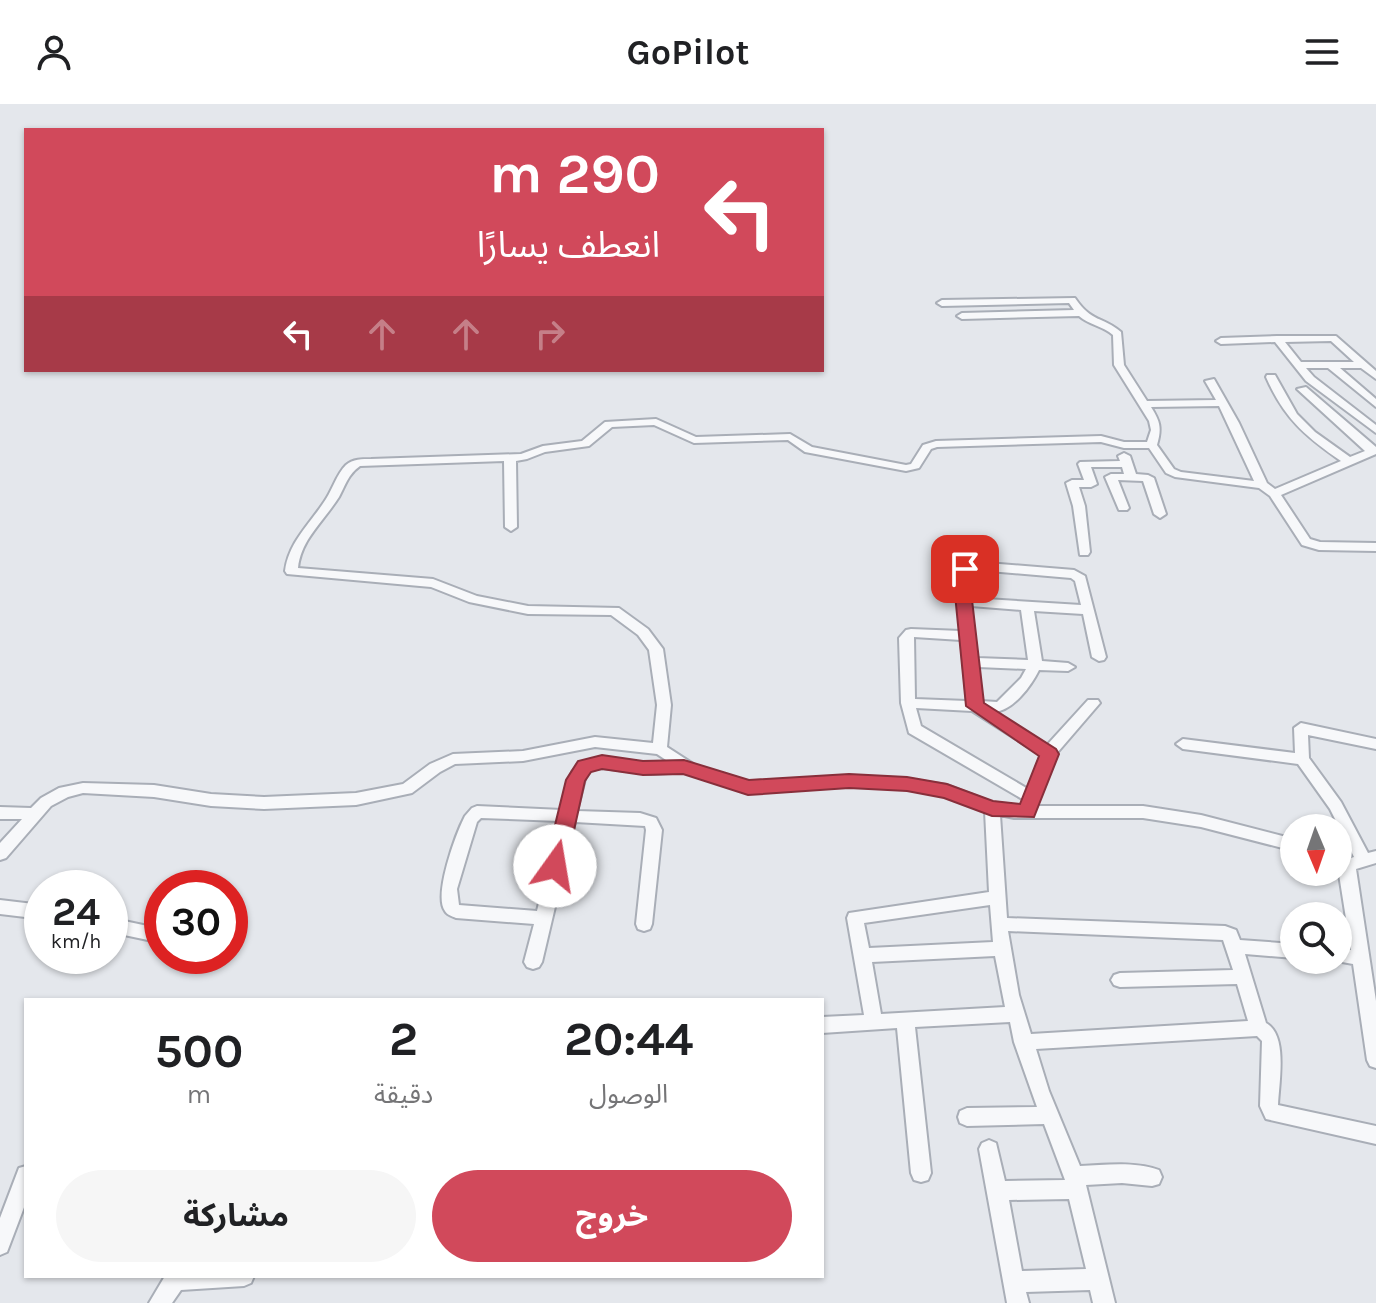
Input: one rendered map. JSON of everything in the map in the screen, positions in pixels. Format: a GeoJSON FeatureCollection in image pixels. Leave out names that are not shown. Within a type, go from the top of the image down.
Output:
{"type":"FeatureCollection","features":[{"type":"Feature","properties":{"kind":"street"},"geometry":{"type":"LineString","coordinates":[[942,303],[1072,300],[1087,321],[1117,331],[1119,365],[1145,404],[1155,426],[1152,445],[1170,471],[1179,475]]}},
{"type":"Feature","properties":{"kind":"street"},"geometry":{"type":"LineString","coordinates":[[1007,302],[1013,314]]}},
{"type":"Feature","properties":{"kind":"street"},"geometry":{"type":"LineString","coordinates":[[962,316],[1079,313]]}},
{"type":"Feature","properties":{"kind":"street"},"geometry":{"type":"LineString","coordinates":[[1221,341],[1333,338],[1376,376]]}},
{"type":"Feature","properties":{"kind":"street"},"geometry":{"type":"LineString","coordinates":[[1277,339],[1297,365],[1336,402],[1376,430]]}},
{"type":"Feature","properties":{"kind":"street"},"geometry":{"type":"LineString","coordinates":[[1297,365],[1362,365]]}},
{"type":"Feature","properties":{"kind":"street"},"geometry":{"type":"LineString","coordinates":[[1332,366],[1376,404]]}},
{"type":"Feature","properties":{"kind":"street"},"geometry":{"type":"LineString","coordinates":[[1271,377],[1284,408],[1315,438],[1349,461]]}},
{"type":"Feature","properties":{"kind":"street"},"geometry":{"type":"LineString","coordinates":[[1210,381],[1262,485],[1274,494],[1301,537],[1312,545],[1376,547]]}},
{"type":"Feature","properties":{"kind":"street"},"geometry":{"type":"LineString","coordinates":[[1274,494],[1374,450],[1302,389]]}},
{"type":"Feature","properties":{"kind":"street"},"geometry":{"type":"LineString","coordinates":[[1145,404],[1223,403]]}},
{"type":"Feature","properties":{"kind":"street"},"geometry":{"type":"LineString","coordinates":[[660,749],[664,705],[656,649],[643,632],[614,611],[528,610],[474,599],[433,583],[291,571],[292,561],[313,520],[327,507],[348,470],[355,465],[413,460],[526,457],[547,449],[588,443],[607,425],[629,422],[663,423],[694,440],[790,437],[809,450],[906,468],[915,466],[927,447],[936,444],[1101,439],[1120,444],[1152,445]]}},
{"type":"Feature","properties":{"kind":"street"},"geometry":{"type":"LineString","coordinates":[[1120,444],[1131,477]]}},
{"type":"Feature","properties":{"kind":"street"},"geometry":{"type":"LineString","coordinates":[[510,458],[511,527]]}},
{"type":"Feature","properties":{"kind":"street"},"geometry":{"type":"LineString","coordinates":[[1084,552],[1079,506],[1072,483],[1091,484],[1084,464],[1126,464]]}},
{"type":"Feature","properties":{"kind":"street"},"geometry":{"type":"LineString","coordinates":[[1123,508],[1111,477],[1179,475],[1262,485]]}},
{"type":"Feature","properties":{"kind":"street"},"geometry":{"type":"LineString","coordinates":[[1148,478],[1160,514]]}},
{"type":"Feature","properties":{"kind":"street"},"geometry":{"type":"LineString","coordinates":[[975,706],[961,574],[965,569],[975,566],[1062,571],[1081,579],[1099,657]]}},
{"type":"Feature","properties":{"kind":"street"},"geometry":{"type":"LineString","coordinates":[[964,602],[1089,610]]}},
{"type":"Feature","properties":{"kind":"street"},"geometry":{"type":"LineString","coordinates":[[908,703],[1000,707],[1029,681],[1037,665],[1027,606]]}},
{"type":"Feature","properties":{"kind":"street"},"geometry":{"type":"LineString","coordinates":[[969,636],[911,633],[906,638],[908,703],[914,729],[1030,805]]}},
{"type":"Feature","properties":{"kind":"street"},"geometry":{"type":"LineString","coordinates":[[971,662],[1068,667]]}},
{"type":"Feature","properties":{"kind":"street"},"geometry":{"type":"LineString","coordinates":[[1030,805],[1050,754],[1093,703]]}},
{"type":"Feature","properties":{"kind":"street"},"geometry":{"type":"LineString","coordinates":[[975,706],[1050,754]]}},
{"type":"Feature","properties":{"kind":"street"},"geometry":{"type":"LineString","coordinates":[[1375,741],[1303,727],[1302,759],[1336,806],[1356,861],[1360,958],[1376,1060]]}},
{"type":"Feature","properties":{"kind":"street"},"geometry":{"type":"LineString","coordinates":[[0,854],[32,814],[64,792],[83,788],[154,791],[211,800],[264,803],[342,800],[388,795],[407,789],[453,759],[523,756],[595,742],[660,749],[684,767],[748,788],[849,781],[907,784],[947,791],[992,808],[1030,805],[1143,812],[1201,821],[1280,841]]}},
{"type":"Feature","properties":{"kind":"street"},"geometry":{"type":"LineString","coordinates":[[1183,744],[1302,759]]}},
{"type":"Feature","properties":{"kind":"street"},"geometry":{"type":"LineString","coordinates":[[533,962],[575,780],[584,766],[602,762],[643,768],[684,767]]}},
{"type":"Feature","properties":{"kind":"street"},"geometry":{"type":"LineString","coordinates":[[992,808],[999,924],[1015,1014],[1075,1182],[1104,1303]]}},
{"type":"Feature","properties":{"kind":"street"},"geometry":{"type":"LineString","coordinates":[[544,918],[456,911],[451,908],[449,889],[470,820],[477,812],[640,819],[654,826],[644,924]]}},
{"type":"Feature","properties":{"kind":"street"},"geometry":{"type":"LineString","coordinates":[[0,813],[32,814]]}},
{"type":"Feature","properties":{"kind":"street"},"geometry":{"type":"LineString","coordinates":[[874,1022],[855,918],[998,897]]}},
{"type":"Feature","properties":{"kind":"street"},"geometry":{"type":"LineString","coordinates":[[0,907],[24,910]]}},
{"type":"Feature","properties":{"kind":"street"},"geometry":{"type":"LineString","coordinates":[[999,924],[1225,933],[1230,935],[1234,946],[1259,1028]]}},
{"type":"Feature","properties":{"kind":"street"},"geometry":{"type":"LineString","coordinates":[[1234,946],[1280,950]]}},
{"type":"Feature","properties":{"kind":"street"},"geometry":{"type":"LineString","coordinates":[[862,955],[1003,949]]}},
{"type":"Feature","properties":{"kind":"street"},"geometry":{"type":"LineString","coordinates":[[1352,957],[1360,958]]}},
{"type":"Feature","properties":{"kind":"street"},"geometry":{"type":"LineString","coordinates":[[1120,980],[1243,977]]}},
{"type":"Feature","properties":{"kind":"street"},"geometry":{"type":"LineString","coordinates":[[824,1025],[1015,1014]]}},
{"type":"Feature","properties":{"kind":"street"},"geometry":{"type":"LineString","coordinates":[[905,1021],[921,1173]]}},
{"type":"Feature","properties":{"kind":"street"},"geometry":{"type":"LineString","coordinates":[[1023,1042],[1259,1028],[1268,1033],[1271,1041],[1269,1106],[1273,1113],[1376,1135]]}},
{"type":"Feature","properties":{"kind":"street"},"geometry":{"type":"LineString","coordinates":[[967,1117],[1051,1115]]}},
{"type":"Feature","properties":{"kind":"street"},"geometry":{"type":"LineString","coordinates":[[989,1149],[1016,1293],[1098,1279]]}},
{"type":"Feature","properties":{"kind":"street"},"geometry":{"type":"LineString","coordinates":[[997,1191],[1122,1174],[1152,1177]]}},
{"type":"Feature","properties":{"kind":"street"},"geometry":{"type":"LineString","coordinates":[[0,1245],[24,1180]]}},
{"type":"Feature","properties":{"kind":"street"},"geometry":{"type":"LineString","coordinates":[[160,1303],[175,1280],[210,1278]]}},
{"type":"Feature","properties":{"kind":"route"},"geometry":{"type":"LineString","coordinates":[[555,866],[575,780],[584,766],[602,762],[643,768],[684,767],[748,788],[849,781],[907,784],[947,791],[992,808],[1027,812],[1050,754],[975,706],[961,574],[965,569]]}}]}
